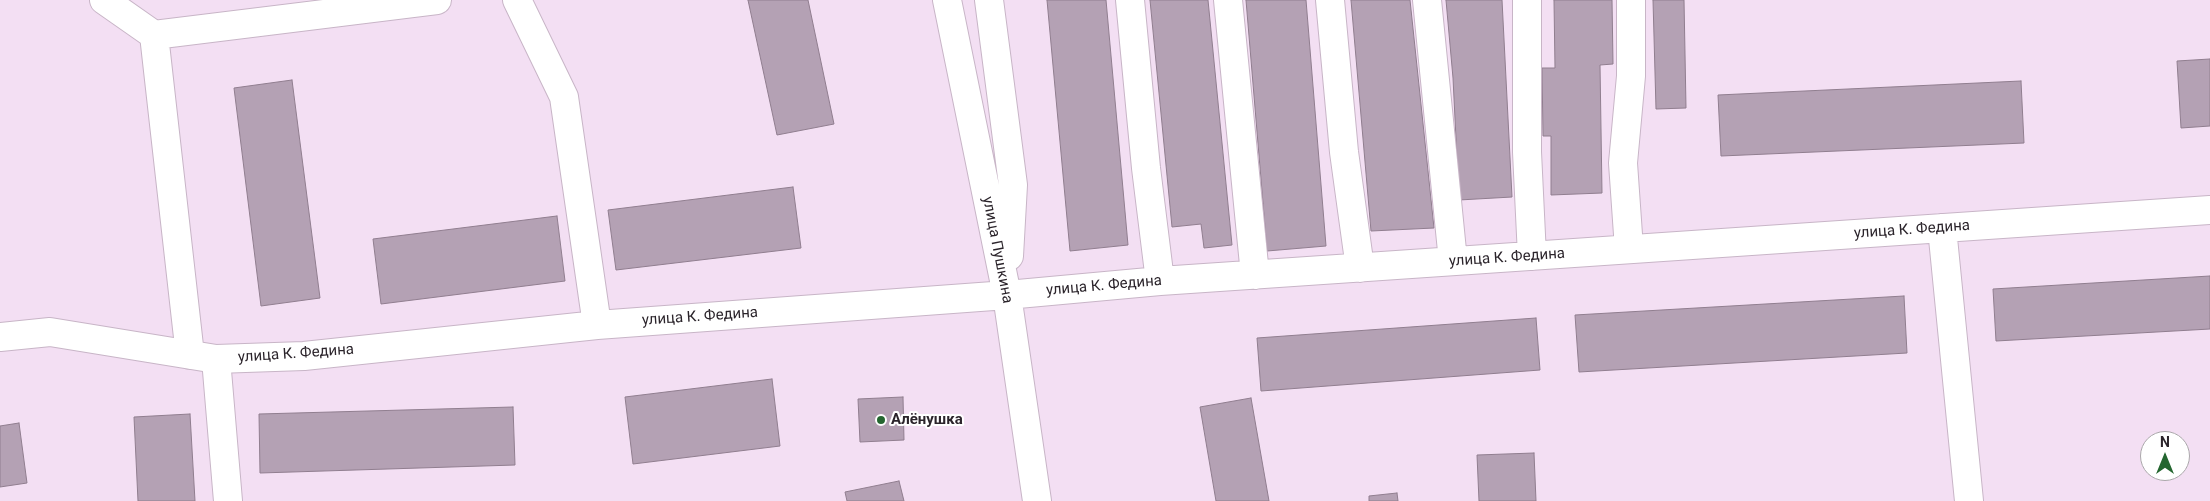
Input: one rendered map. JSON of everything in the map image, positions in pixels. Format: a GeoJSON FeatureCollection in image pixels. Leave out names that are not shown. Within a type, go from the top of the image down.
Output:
{"type":"FeatureCollection","features":[{"type":"Feature","properties":{"kind":"street"},"geometry":{"type":"LineString","coordinates":[[104,0],[154,35],[438,0]]}},
{"type":"Feature","properties":{"kind":"street"},"geometry":{"type":"LineString","coordinates":[[517,0],[564,97],[597,325]]}},
{"type":"Feature","properties":{"kind":"street","name":"улица Пушкина"},"geometry":{"type":"LineString","coordinates":[[948,0],[1007,295],[1037,501]]}},
{"type":"Feature","properties":{"kind":"street"},"geometry":{"type":"LineString","coordinates":[[989,0],[1013,185],[1007,295]]}},
{"type":"Feature","properties":{"kind":"street"},"geometry":{"type":"LineString","coordinates":[[1130,0],[1146,168],[1160,281]]}},
{"type":"Feature","properties":{"kind":"street"},"geometry":{"type":"LineString","coordinates":[[1228,0],[1254,275]]}},
{"type":"Feature","properties":{"kind":"street"},"geometry":{"type":"LineString","coordinates":[[1330,0],[1344,152],[1360,268]]}},
{"type":"Feature","properties":{"kind":"street"},"geometry":{"type":"LineString","coordinates":[[1426,0],[1453,261]]}},
{"type":"Feature","properties":{"kind":"street"},"geometry":{"type":"LineString","coordinates":[[1527,0],[1527,152],[1532,256]]}},
{"type":"Feature","properties":{"kind":"street"},"geometry":{"type":"LineString","coordinates":[[1630,249],[1623,163],[1631,76],[1631,0]]}},
{"type":"Feature","properties":{"kind":"street"},"geometry":{"type":"LineString","coordinates":[[154,35],[203,357],[228,501]]}},
{"type":"Feature","properties":{"kind":"street","name":"улица К. Федина"},"geometry":{"type":"LineString","coordinates":[[0,337],[50,332],[203,357],[304,356],[597,325],[1007,295],[1160,281],[2210,210]]}},
{"type":"Feature","properties":{"kind":"street"},"geometry":{"type":"LineString","coordinates":[[1942,228],[1969,501]]}},
{"type":"Feature","properties":{"kind":"building"},"geometry":{"type":"Polygon","coordinates":[[[748,0],[808,0],[834,124],[777,135],[748,0]]]}},
{"type":"Feature","properties":{"kind":"building"},"geometry":{"type":"Polygon","coordinates":[[[1047,0],[1106,0],[1128,245],[1070,251],[1047,0]]]}},
{"type":"Feature","properties":{"kind":"building"},"geometry":{"type":"Polygon","coordinates":[[[1150,0],[1208,0],[1232,245],[1204,248],[1201,224],[1172,227],[1150,0]]]}},
{"type":"Feature","properties":{"kind":"building"},"geometry":{"type":"Polygon","coordinates":[[[1246,0],[1306,0],[1326,246],[1267,251],[1246,0]]]}},
{"type":"Feature","properties":{"kind":"building"},"geometry":{"type":"Polygon","coordinates":[[[1351,0],[1410,0],[1434,228],[1371,231],[1351,0]]]}},
{"type":"Feature","properties":{"kind":"building"},"geometry":{"type":"Polygon","coordinates":[[[1446,0],[1502,0],[1512,197],[1459,200],[1453,78],[1446,0]]]}},
{"type":"Feature","properties":{"kind":"building"},"geometry":{"type":"Polygon","coordinates":[[[1554,0],[1612,0],[1613,64],[1600,65],[1602,193],[1551,195],[1551,136],[1543,136],[1542,68],[1555,68],[1554,0]]]}},
{"type":"Feature","properties":{"kind":"building"},"geometry":{"type":"Polygon","coordinates":[[[1653,0],[1684,0],[1686,108],[1656,109],[1653,0]]]}},
{"type":"Feature","properties":{"kind":"building"},"geometry":{"type":"Polygon","coordinates":[[[2210,59],[2210,126],[2181,128],[2177,61],[2210,59]]]}},
{"type":"Feature","properties":{"kind":"building"},"geometry":{"type":"Polygon","coordinates":[[[292,80],[320,298],[261,306],[234,88],[292,80]]]}},
{"type":"Feature","properties":{"kind":"building"},"geometry":{"type":"Polygon","coordinates":[[[2021,81],[2024,143],[1721,156],[1718,95],[2021,81]]]}},
{"type":"Feature","properties":{"kind":"building"},"geometry":{"type":"Polygon","coordinates":[[[793,187],[801,248],[616,270],[608,210],[793,187]]]}},
{"type":"Feature","properties":{"kind":"building"},"geometry":{"type":"Polygon","coordinates":[[[557,216],[565,281],[381,304],[373,239],[557,216]]]}},
{"type":"Feature","properties":{"kind":"building"},"geometry":{"type":"Polygon","coordinates":[[[2210,276],[2210,329],[1996,341],[1993,289],[2210,276]]]}},
{"type":"Feature","properties":{"kind":"building"},"geometry":{"type":"Polygon","coordinates":[[[1904,296],[1907,353],[1579,372],[1575,315],[1904,296]]]}},
{"type":"Feature","properties":{"kind":"building"},"geometry":{"type":"Polygon","coordinates":[[[1536,318],[1540,370],[1261,391],[1257,338],[1536,318]]]}},
{"type":"Feature","properties":{"kind":"building"},"geometry":{"type":"Polygon","coordinates":[[[772,379],[780,446],[633,464],[625,397],[772,379]]]}},
{"type":"Feature","properties":{"kind":"building","name":"Алёнушка"},"geometry":{"type":"Polygon","coordinates":[[[903,397],[904,440],[860,442],[858,399],[903,397]]]}},
{"type":"Feature","properties":{"kind":"building"},"geometry":{"type":"Polygon","coordinates":[[[1251,398],[1269,501],[1216,501],[1200,407],[1251,398]]]}},
{"type":"Feature","properties":{"kind":"building"},"geometry":{"type":"Polygon","coordinates":[[[513,407],[515,465],[260,473],[259,414],[513,407]]]}},
{"type":"Feature","properties":{"kind":"building"},"geometry":{"type":"Polygon","coordinates":[[[190,414],[195,501],[138,501],[134,417],[190,414]]]}},
{"type":"Feature","properties":{"kind":"building"},"geometry":{"type":"Polygon","coordinates":[[[19,423],[27,483],[0,487],[0,426],[19,423]]]}},
{"type":"Feature","properties":{"kind":"building"},"geometry":{"type":"Polygon","coordinates":[[[1534,453],[1536,501],[1479,501],[1477,455],[1534,453]]]}},
{"type":"Feature","properties":{"kind":"building"},"geometry":{"type":"Polygon","coordinates":[[[899,481],[904,501],[847,501],[845,492],[899,481]]]}},
{"type":"Feature","properties":{"kind":"building"},"geometry":{"type":"Polygon","coordinates":[[[1397,493],[1398,501],[1369,501],[1369,496],[1397,493]]]}},
{"type":"Feature","properties":{"kind":"place","name":"Алёнушка"},"geometry":{"type":"Point","coordinates":[881,420]}}]}
